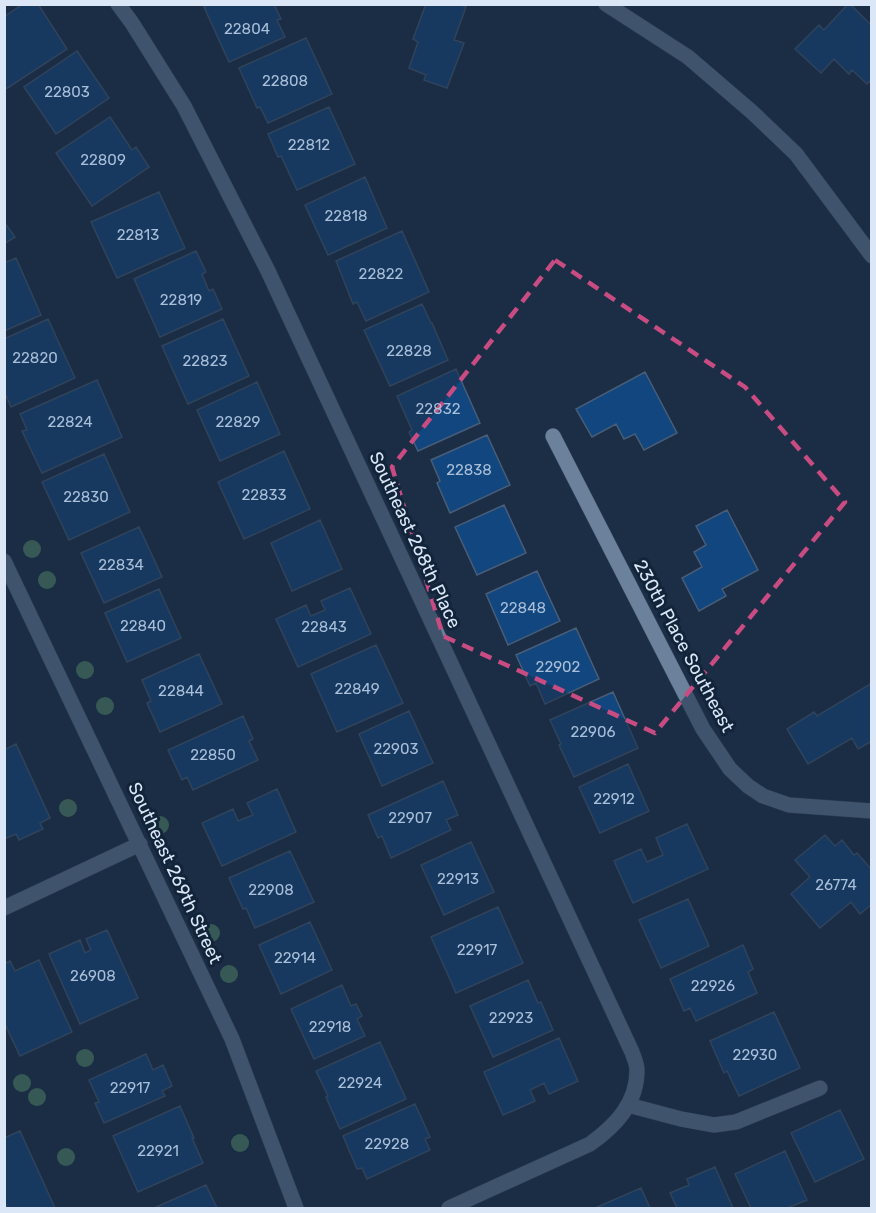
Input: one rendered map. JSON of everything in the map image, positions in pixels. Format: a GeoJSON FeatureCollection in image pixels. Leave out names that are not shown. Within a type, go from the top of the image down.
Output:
{"type":"FeatureCollection","features":[{"type":"Feature","properties":{"kind":"street","name":"Southeast 268th Place"},"geometry":{"type":"LineString","coordinates":[[118,4],[184,106],[268,271],[632,1052],[637,1068],[635,1089],[628,1106]]}},
{"type":"Feature","properties":{"kind":"street"},"geometry":{"type":"LineString","coordinates":[[606,4],[688,57],[752,112],[796,154],[872,256]]}},
{"type":"Feature","properties":{"kind":"street","name":"230th Place Southeast"},"geometry":{"type":"LineString","coordinates":[[554,436],[703,729],[730,768],[748,786],[763,796],[789,805],[872,811]]}},
{"type":"Feature","properties":{"kind":"street","name":"Southeast 269th Street"},"geometry":{"type":"LineString","coordinates":[[4,561],[232,1039],[296,1209]]}},
{"type":"Feature","properties":{"kind":"street"},"geometry":{"type":"LineString","coordinates":[[4,908],[140,844]]}},
{"type":"Feature","properties":{"kind":"street"},"geometry":{"type":"LineString","coordinates":[[449,1209],[590,1144],[621,1118],[628,1106],[714,1125],[736,1122],[820,1088]]}},
{"type":"Feature","properties":{"kind":"highlighted area"},"geometry":{"type":"Polygon","coordinates":[[[555,260],[745,387],[845,502],[655,733],[443,636],[392,467],[555,260]]]}},
{"type":"Feature","properties":{"kind":"building"},"geometry":{"type":"Polygon","coordinates":[[[23,4],[38,4],[67,49],[6,89],[4,86],[4,17],[23,4]]]}},
{"type":"Feature","properties":{"kind":"building"},"geometry":{"type":"Polygon","coordinates":[[[209,4],[274,4],[281,19],[277,20],[285,37],[229,62],[204,7],[209,4]]]}},
{"type":"Feature","properties":{"kind":"building"},"geometry":{"type":"Polygon","coordinates":[[[426,4],[459,4],[466,7],[454,40],[464,43],[447,88],[424,80],[426,75],[409,68],[418,42],[413,39],[426,4]]]}},
{"type":"Feature","properties":{"kind":"building"},"geometry":{"type":"Polygon","coordinates":[[[848,4],[872,26],[872,79],[867,84],[852,70],[849,74],[834,59],[821,73],[795,49],[819,25],[824,30],[848,4]]]}},
{"type":"Feature","properties":{"kind":"building"},"geometry":{"type":"Polygon","coordinates":[[[306,38],[332,94],[268,123],[260,107],[257,108],[239,68],[306,38]]]}},
{"type":"Feature","properties":{"kind":"building"},"geometry":{"type":"Polygon","coordinates":[[[77,51],[109,98],[56,134],[24,87],[77,51]]]}},
{"type":"Feature","properties":{"kind":"building"},"geometry":{"type":"Polygon","coordinates":[[[329,107],[355,164],[297,190],[268,134],[329,107]]]}},
{"type":"Feature","properties":{"kind":"building"},"geometry":{"type":"Polygon","coordinates":[[[110,117],[132,150],[136,147],[149,167],[92,206],[56,153],[110,117]]]}},
{"type":"Feature","properties":{"kind":"building"},"geometry":{"type":"Polygon","coordinates":[[[365,177],[387,228],[328,255],[305,205],[365,177]]]}},
{"type":"Feature","properties":{"kind":"building"},"geometry":{"type":"Polygon","coordinates":[[[159,192],[185,248],[117,278],[91,222],[159,192]]]}},
{"type":"Feature","properties":{"kind":"building"},"geometry":{"type":"Polygon","coordinates":[[[4,222],[15,237],[4,244],[4,222]]]}},
{"type":"Feature","properties":{"kind":"building"},"geometry":{"type":"Polygon","coordinates":[[[402,231],[429,292],[366,321],[357,302],[353,304],[336,261],[402,231]]]}},
{"type":"Feature","properties":{"kind":"building"},"geometry":{"type":"Polygon","coordinates":[[[196,251],[206,272],[202,274],[209,291],[213,289],[222,309],[160,337],[134,279],[196,251]]]}},
{"type":"Feature","properties":{"kind":"building"},"geometry":{"type":"Polygon","coordinates":[[[16,258],[41,315],[4,331],[4,263],[16,258]]]}},
{"type":"Feature","properties":{"kind":"building"},"geometry":{"type":"Polygon","coordinates":[[[422,304],[448,360],[390,386],[364,330],[422,304]]]}},
{"type":"Feature","properties":{"kind":"building"},"geometry":{"type":"Polygon","coordinates":[[[48,319],[75,378],[11,407],[4,391],[4,339],[48,319]]]}},
{"type":"Feature","properties":{"kind":"building"},"geometry":{"type":"Polygon","coordinates":[[[223,319],[249,376],[188,404],[162,346],[223,319]]]}},
{"type":"Feature","properties":{"kind":"building"},"geometry":{"type":"Polygon","coordinates":[[[456,369],[480,423],[418,451],[409,432],[412,430],[397,396],[456,369]]]}},
{"type":"Feature","properties":{"kind":"building"},"geometry":{"type":"Polygon","coordinates":[[[645,372],[677,433],[644,450],[635,434],[624,439],[616,424],[592,437],[576,409],[645,372]]]}},
{"type":"Feature","properties":{"kind":"building"},"geometry":{"type":"Polygon","coordinates":[[[97,380],[122,437],[42,473],[22,431],[27,430],[20,414],[97,380]]]}},
{"type":"Feature","properties":{"kind":"building"},"geometry":{"type":"Polygon","coordinates":[[[257,382],[280,434],[220,461],[197,410],[257,382]]]}},
{"type":"Feature","properties":{"kind":"building"},"geometry":{"type":"Polygon","coordinates":[[[487,435],[510,485],[450,513],[437,483],[440,481],[431,460],[487,435]]]}},
{"type":"Feature","properties":{"kind":"building"},"geometry":{"type":"Polygon","coordinates":[[[284,451],[310,509],[244,539],[218,482],[284,451]]]}},
{"type":"Feature","properties":{"kind":"building"},"geometry":{"type":"Polygon","coordinates":[[[104,454],[130,512],[69,540],[42,482],[104,454]]]}},
{"type":"Feature","properties":{"kind":"building"},"geometry":{"type":"Polygon","coordinates":[[[504,505],[526,553],[477,575],[455,527],[504,505]]]}},
{"type":"Feature","properties":{"kind":"building"},"geometry":{"type":"Polygon","coordinates":[[[727,510],[758,570],[722,589],[726,596],[699,611],[682,578],[702,567],[694,552],[706,545],[696,526],[727,510]]]}},
{"type":"Feature","properties":{"kind":"building"},"geometry":{"type":"Polygon","coordinates":[[[320,520],[342,569],[292,591],[271,543],[320,520]]]}},
{"type":"Feature","properties":{"kind":"building"},"geometry":{"type":"Polygon","coordinates":[[[139,527],[162,577],[104,603],[81,553],[139,527]]]}},
{"type":"Feature","properties":{"kind":"building"},"geometry":{"type":"Polygon","coordinates":[[[537,571],[560,621],[508,645],[486,594],[537,571]]]}},
{"type":"Feature","properties":{"kind":"building"},"geometry":{"type":"Polygon","coordinates":[[[350,588],[371,634],[298,667],[276,619],[306,605],[311,616],[325,610],[321,601],[350,588]]]}},
{"type":"Feature","properties":{"kind":"building"},"geometry":{"type":"Polygon","coordinates":[[[159,589],[181,638],[127,662],[105,613],[159,589]]]}},
{"type":"Feature","properties":{"kind":"building"},"geometry":{"type":"Polygon","coordinates":[[[576,628],[599,679],[545,704],[536,683],[530,686],[516,655],[576,628]]]}},
{"type":"Feature","properties":{"kind":"building"},"geometry":{"type":"Polygon","coordinates":[[[376,645],[403,703],[337,732],[311,674],[376,645]]]}},
{"type":"Feature","properties":{"kind":"building"},"geometry":{"type":"Polygon","coordinates":[[[199,654],[222,704],[160,732],[147,703],[151,701],[142,680],[199,654]]]}},
{"type":"Feature","properties":{"kind":"building"},"geometry":{"type":"Polygon","coordinates":[[[872,683],[872,741],[858,749],[852,738],[808,764],[787,729],[814,712],[817,716],[872,683]]]}},
{"type":"Feature","properties":{"kind":"building"},"geometry":{"type":"Polygon","coordinates":[[[613,692],[638,748],[574,777],[550,720],[613,692]]]}},
{"type":"Feature","properties":{"kind":"building"},"geometry":{"type":"Polygon","coordinates":[[[409,711],[433,763],[382,786],[359,734],[409,711]]]}},
{"type":"Feature","properties":{"kind":"building"},"geometry":{"type":"Polygon","coordinates":[[[243,716],[253,739],[249,741],[258,760],[193,790],[187,777],[182,780],[168,750],[243,716]]]}},
{"type":"Feature","properties":{"kind":"building"},"geometry":{"type":"Polygon","coordinates":[[[16,744],[50,818],[40,823],[43,829],[19,840],[16,834],[4,839],[4,750],[16,744]]]}},
{"type":"Feature","properties":{"kind":"building"},"geometry":{"type":"Polygon","coordinates":[[[628,764],[649,811],[600,833],[579,787],[628,764]]]}},
{"type":"Feature","properties":{"kind":"building"},"geometry":{"type":"Polygon","coordinates":[[[443,781],[458,815],[446,820],[451,830],[391,858],[382,836],[378,838],[368,815],[443,781]]]}},
{"type":"Feature","properties":{"kind":"building"},"geometry":{"type":"Polygon","coordinates":[[[277,789],[296,832],[222,866],[202,823],[233,809],[238,821],[253,815],[247,803],[277,789]]]}},
{"type":"Feature","properties":{"kind":"building"},"geometry":{"type":"Polygon","coordinates":[[[687,824],[708,869],[633,903],[614,861],[641,849],[647,862],[663,855],[656,838],[687,824]]]}},
{"type":"Feature","properties":{"kind":"building"},"geometry":{"type":"Polygon","coordinates":[[[825,835],[835,846],[842,840],[854,855],[857,853],[872,870],[872,904],[860,914],[851,902],[820,928],[791,894],[810,877],[795,860],[825,835]]]}},
{"type":"Feature","properties":{"kind":"building"},"geometry":{"type":"Polygon","coordinates":[[[471,842],[494,892],[444,915],[421,865],[471,842]]]}},
{"type":"Feature","properties":{"kind":"building"},"geometry":{"type":"Polygon","coordinates":[[[290,851],[314,902],[255,928],[246,908],[243,909],[229,878],[290,851]]]}},
{"type":"Feature","properties":{"kind":"building"},"geometry":{"type":"Polygon","coordinates":[[[688,899],[709,946],[661,968],[639,920],[688,899]]]}},
{"type":"Feature","properties":{"kind":"building"},"geometry":{"type":"Polygon","coordinates":[[[498,907],[523,963],[456,993],[431,937],[498,907]]]}},
{"type":"Feature","properties":{"kind":"building"},"geometry":{"type":"Polygon","coordinates":[[[310,922],[332,970],[281,994],[259,945],[310,922]]]}},
{"type":"Feature","properties":{"kind":"building"},"geometry":{"type":"Polygon","coordinates":[[[107,930],[138,998],[80,1024],[49,954],[80,940],[85,953],[91,950],[86,939],[107,930]]]}},
{"type":"Feature","properties":{"kind":"building"},"geometry":{"type":"Polygon","coordinates":[[[743,945],[753,969],[748,972],[757,993],[696,1021],[690,1008],[684,1011],[670,979],[743,945]]]}},
{"type":"Feature","properties":{"kind":"building"},"geometry":{"type":"Polygon","coordinates":[[[39,960],[72,1032],[20,1056],[4,1022],[4,964],[10,961],[15,971],[39,960]]]}},
{"type":"Feature","properties":{"kind":"building"},"geometry":{"type":"Polygon","coordinates":[[[528,980],[553,1030],[493,1057],[470,1006],[528,980]]]}},
{"type":"Feature","properties":{"kind":"building"},"geometry":{"type":"Polygon","coordinates":[[[342,985],[351,1006],[356,1004],[362,1016],[357,1019],[365,1036],[314,1059],[291,1009],[342,985]]]}},
{"type":"Feature","properties":{"kind":"building"},"geometry":{"type":"Polygon","coordinates":[[[774,1012],[800,1068],[739,1096],[727,1071],[724,1073],[710,1041],[774,1012]]]}},
{"type":"Feature","properties":{"kind":"building"},"geometry":{"type":"Polygon","coordinates":[[[559,1038],[578,1081],[549,1094],[544,1083],[530,1090],[535,1101],[503,1115],[484,1072],[559,1038]]]}},
{"type":"Feature","properties":{"kind":"building"},"geometry":{"type":"Polygon","coordinates":[[[380,1042],[406,1099],[340,1129],[316,1071],[380,1042]]]}},
{"type":"Feature","properties":{"kind":"building"},"geometry":{"type":"Polygon","coordinates":[[[146,1054],[153,1070],[163,1065],[172,1086],[162,1091],[165,1096],[104,1123],[95,1103],[99,1102],[89,1080],[146,1054]]]}},
{"type":"Feature","properties":{"kind":"building"},"geometry":{"type":"Polygon","coordinates":[[[415,1104],[430,1137],[425,1139],[430,1150],[367,1179],[362,1168],[357,1169],[343,1136],[415,1104]]]}},
{"type":"Feature","properties":{"kind":"building"},"geometry":{"type":"Polygon","coordinates":[[[180,1106],[203,1163],[138,1192],[113,1136],[180,1106]]]}},
{"type":"Feature","properties":{"kind":"building"},"geometry":{"type":"Polygon","coordinates":[[[840,1110],[864,1159],[815,1182],[791,1133],[840,1110]]]}},
{"type":"Feature","properties":{"kind":"building"},"geometry":{"type":"Polygon","coordinates":[[[20,1131],[55,1208],[8,1208],[4,1202],[4,1138],[20,1131]]]}},
{"type":"Feature","properties":{"kind":"building"},"geometry":{"type":"Polygon","coordinates":[[[785,1151],[807,1200],[787,1208],[751,1208],[735,1174],[785,1151]]]}},
{"type":"Feature","properties":{"kind":"building"},"geometry":{"type":"Polygon","coordinates":[[[715,1167],[733,1208],[677,1208],[670,1193],[689,1185],[687,1179],[715,1167]]]}},
{"type":"Feature","properties":{"kind":"building"},"geometry":{"type":"Polygon","coordinates":[[[206,1185],[217,1208],[154,1208],[206,1185]]]}},
{"type":"Feature","properties":{"kind":"building"},"geometry":{"type":"Polygon","coordinates":[[[641,1188],[650,1208],[595,1208],[641,1188]]]}}]}
